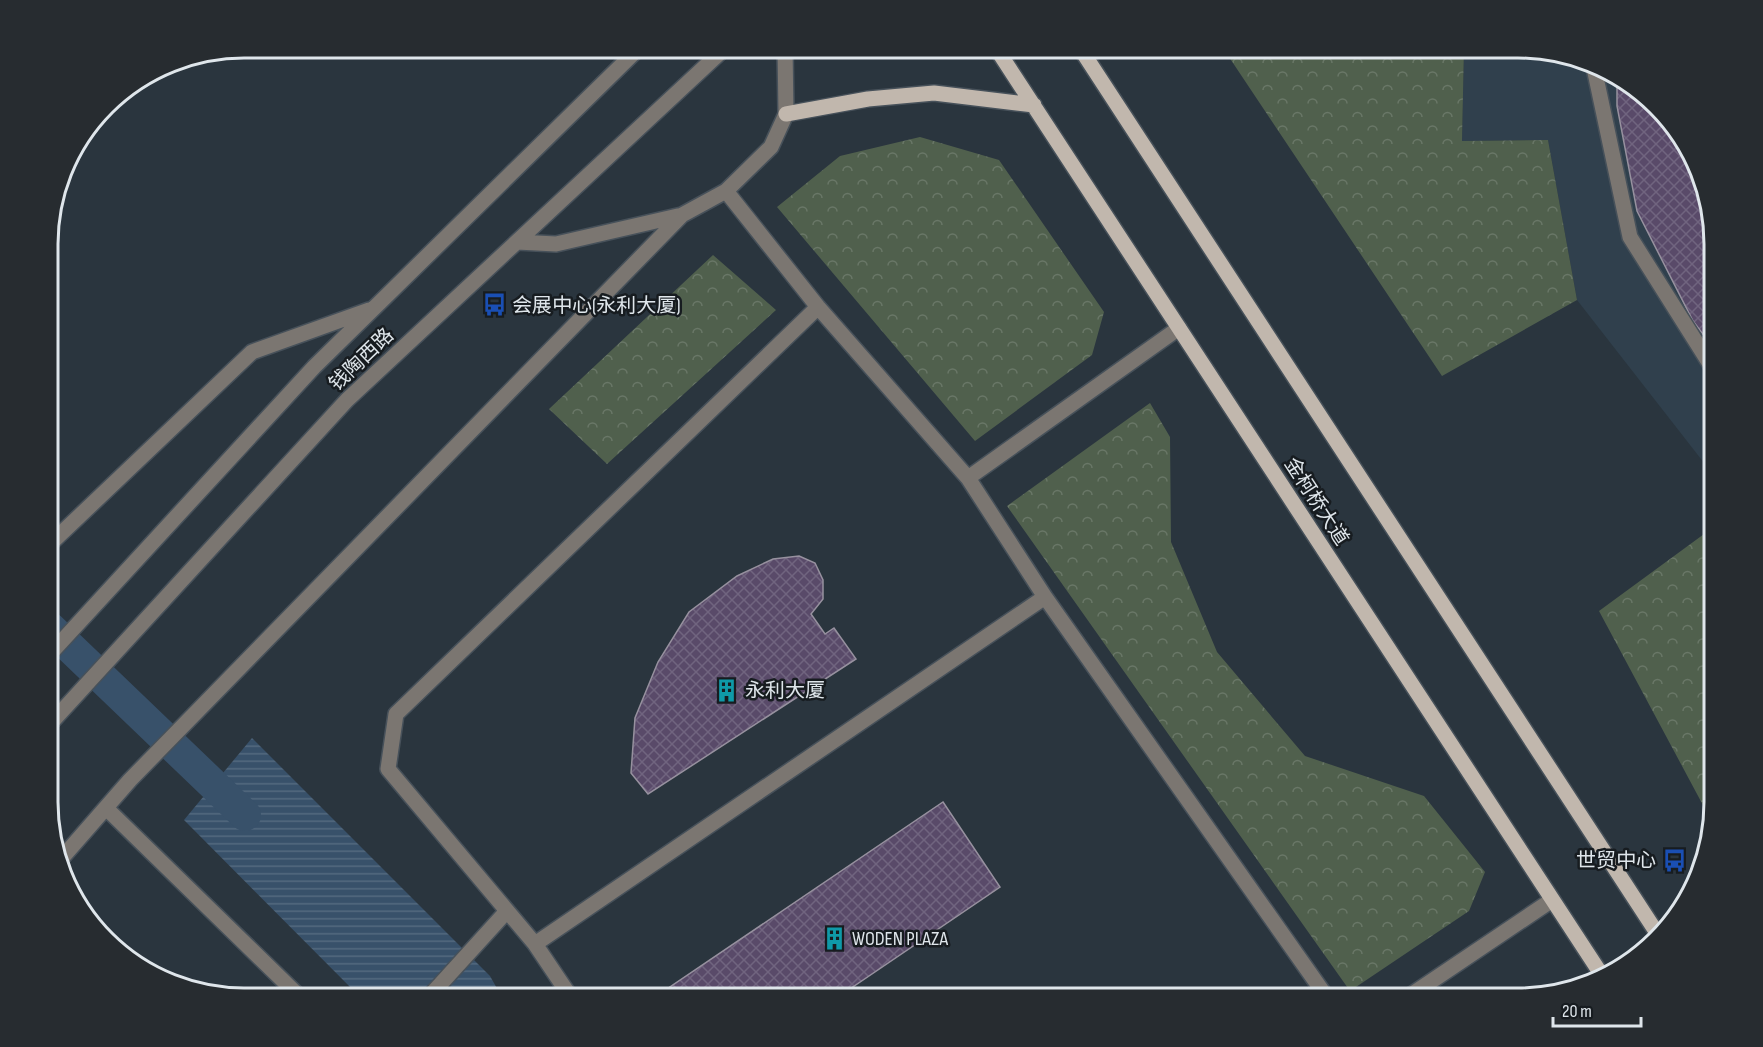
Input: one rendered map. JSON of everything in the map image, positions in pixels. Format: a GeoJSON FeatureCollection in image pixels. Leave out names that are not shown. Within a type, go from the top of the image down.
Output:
{"type":"FeatureCollection","features":[{"type":"Feature","properties":{"kind":"main road","name":"金柯桥大道"},"geometry":{"type":"LineString","coordinates":[[1003,58],[1598,970]]}},
{"type":"Feature","properties":{"kind":"main road"},"geometry":{"type":"LineString","coordinates":[[1087,58],[1654,929]]}},
{"type":"Feature","properties":{"kind":"main road"},"geometry":{"type":"LineString","coordinates":[[786,114],[868,99],[934,93],[1034,105]]}},
{"type":"Feature","properties":{"kind":"street","name":"钱陶西路"},"geometry":{"type":"LineString","coordinates":[[58,645],[314,367],[628,59]]}},
{"type":"Feature","properties":{"kind":"street","name":"钱陶西路"},"geometry":{"type":"LineString","coordinates":[[58,714],[347,400],[714,59]]}},
{"type":"Feature","properties":{"kind":"street"},"geometry":{"type":"LineString","coordinates":[[66,853],[130,780],[682,215],[726,190],[771,147],[786,114],[785,59]]}},
{"type":"Feature","properties":{"kind":"street"},"geometry":{"type":"LineString","coordinates":[[1596,76],[1630,237],[1704,356]]}},
{"type":"Feature","properties":{"kind":"street"},"geometry":{"type":"LineString","coordinates":[[726,190],[818,307],[968,478],[1045,597],[1320,988]]}},
{"type":"Feature","properties":{"kind":"street"},"geometry":{"type":"LineString","coordinates":[[517,242],[556,244],[682,215]]}},
{"type":"Feature","properties":{"kind":"street"},"geometry":{"type":"LineString","coordinates":[[565,988],[535,944],[388,769],[396,714],[818,307]]}},
{"type":"Feature","properties":{"kind":"street"},"geometry":{"type":"LineString","coordinates":[[58,536],[252,352],[374,308]]}},
{"type":"Feature","properties":{"kind":"street"},"geometry":{"type":"LineString","coordinates":[[968,478],[1179,328]]}},
{"type":"Feature","properties":{"kind":"street"},"geometry":{"type":"LineString","coordinates":[[535,944],[1045,597]]}},
{"type":"Feature","properties":{"kind":"street"},"geometry":{"type":"LineString","coordinates":[[106,808],[291,988]]}},
{"type":"Feature","properties":{"kind":"street"},"geometry":{"type":"LineString","coordinates":[[1422,988],[1552,900]]}},
{"type":"Feature","properties":{"kind":"street"},"geometry":{"type":"LineString","coordinates":[[438,988],[506,912]]}},
{"type":"Feature","properties":{"kind":"shaded area"},"geometry":{"type":"Polygon","coordinates":[[[1464,58],[1543,60],[1590,73],[1612,83],[1632,97],[1666,131],[1690,173],[1701,208],[1704,232],[1704,463],[1577,300],[1548,140],[1462,141],[1464,58]]]}},
{"type":"Feature","properties":{"kind":"green space"},"geometry":{"type":"Polygon","coordinates":[[[1230,58],[1464,58],[1462,141],[1548,140],[1577,300],[1442,376],[1230,58]]]}},
{"type":"Feature","properties":{"kind":"green space"},"geometry":{"type":"Polygon","coordinates":[[[920,137],[999,160],[1104,312],[1092,355],[975,441],[777,207],[840,156],[920,137]]]}},
{"type":"Feature","properties":{"kind":"green space"},"geometry":{"type":"Polygon","coordinates":[[[713,255],[776,310],[607,464],[549,409],[713,255]]]}},
{"type":"Feature","properties":{"kind":"green space"},"geometry":{"type":"Polygon","coordinates":[[[1150,403],[1170,437],[1171,542],[1217,652],[1305,756],[1424,796],[1485,872],[1469,911],[1354,988],[1348,988],[1007,506],[1150,403]]]}},
{"type":"Feature","properties":{"kind":"green space"},"geometry":{"type":"Polygon","coordinates":[[[1704,534],[1704,807],[1599,611],[1704,534]]]}},
{"type":"Feature","properties":{"kind":"water"},"geometry":{"type":"Polygon","coordinates":[[[252,738],[490,976],[497,988],[351,988],[184,820],[252,738]]]}},
{"type":"Feature","properties":{"kind":"building"},"geometry":{"type":"Polygon","coordinates":[[[1617,86],[1650,113],[1666,131],[1690,173],[1701,208],[1704,232],[1704,336],[1693,321],[1637,211],[1617,106],[1617,86]]]}},
{"type":"Feature","properties":{"kind":"building","name":"永利大厦"},"geometry":{"type":"Polygon","coordinates":[[[799,556],[815,563],[823,580],[823,599],[811,614],[825,634],[834,628],[856,659],[648,794],[631,773],[635,718],[658,662],[689,612],[737,576],[773,559],[799,556]]]}},
{"type":"Feature","properties":{"kind":"building","name":"WODEN PLAZA"},"geometry":{"type":"Polygon","coordinates":[[[943,802],[1000,887],[851,988],[668,988],[943,802]]]}},
{"type":"Feature","properties":{"kind":"waterway"},"geometry":{"type":"LineString","coordinates":[[58,636],[245,815]]}},
{"type":"Feature","properties":{"kind":"place","name":"会展中心(永利大厦)"},"geometry":{"type":"Point","coordinates":[494,305]}},
{"type":"Feature","properties":{"kind":"place","name":"永利大厦"},"geometry":{"type":"Point","coordinates":[727,690]}},
{"type":"Feature","properties":{"kind":"place","name":"世贸中心"},"geometry":{"type":"Point","coordinates":[1674,860]}},
{"type":"Feature","properties":{"kind":"place","name":"WODEN PLAZA"},"geometry":{"type":"Point","coordinates":[834,938]}}]}
